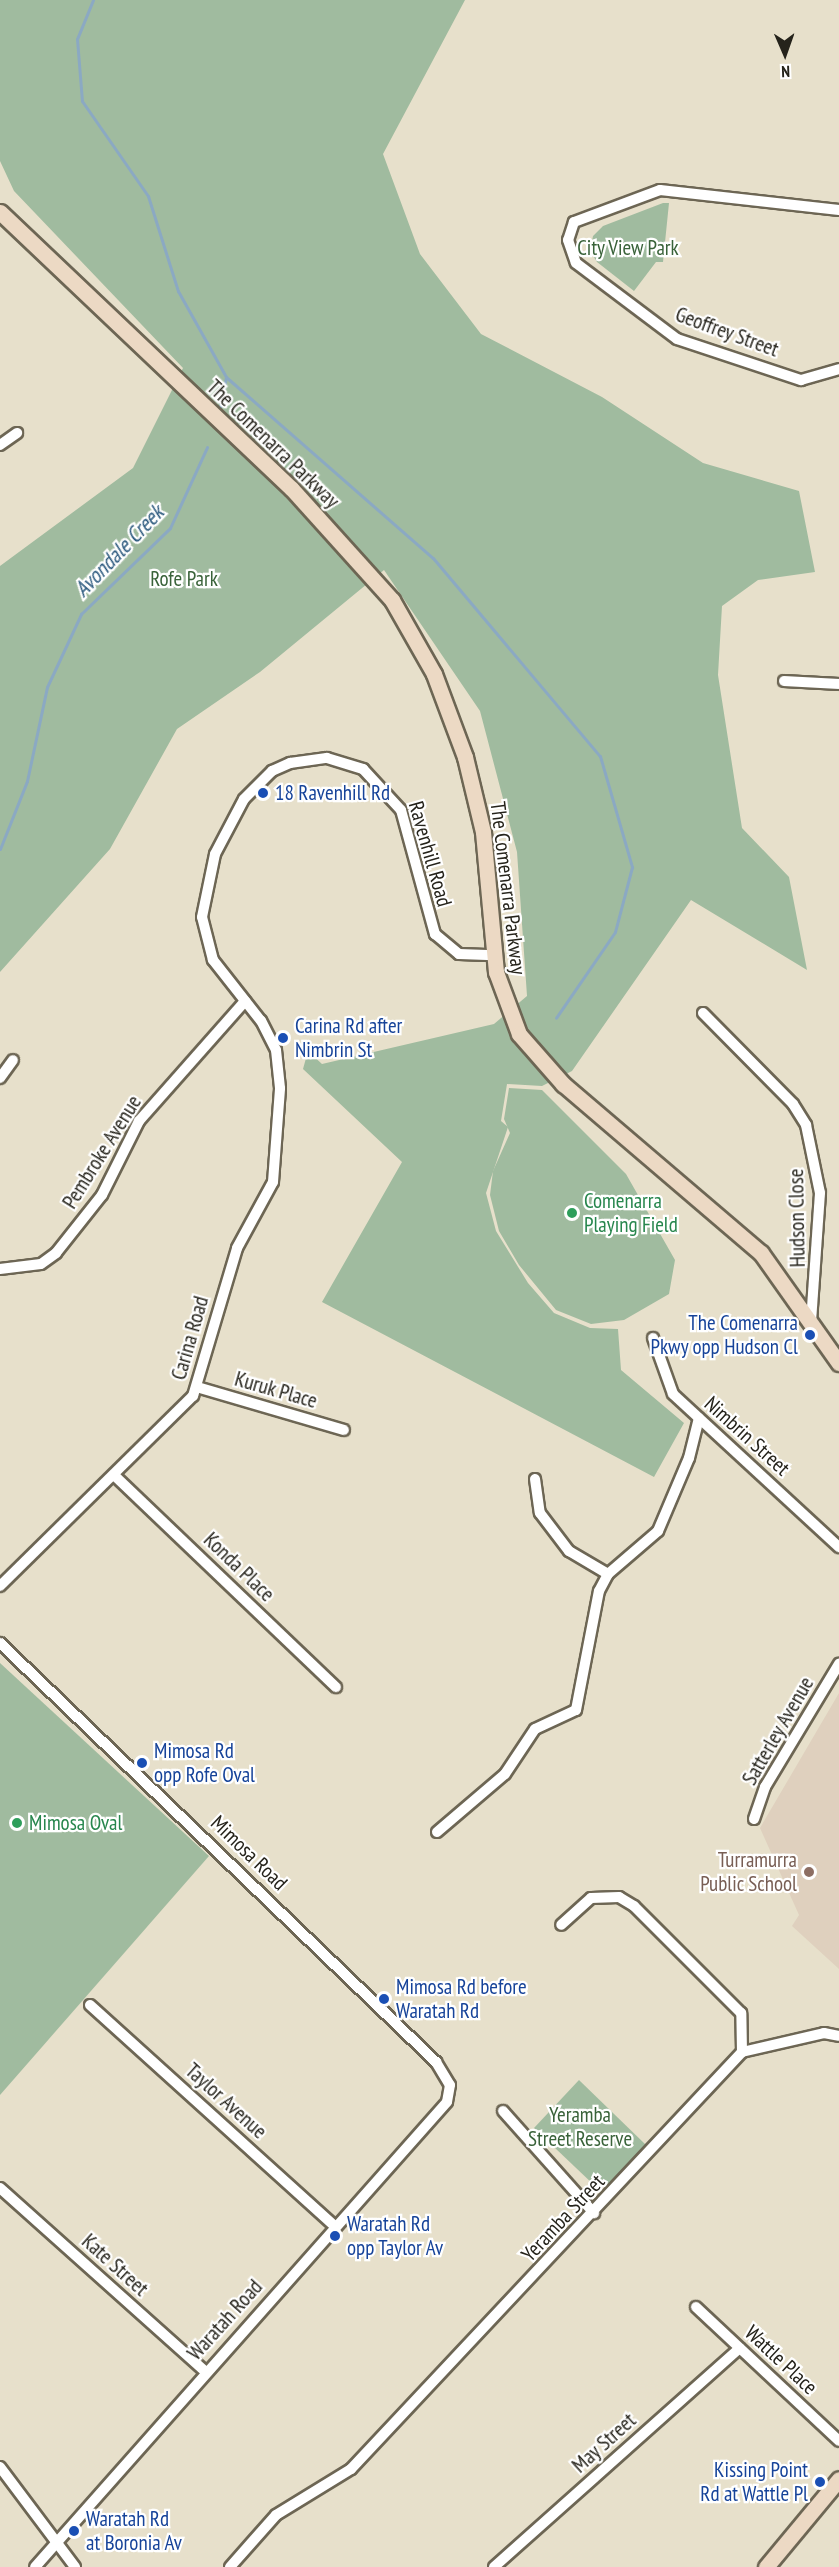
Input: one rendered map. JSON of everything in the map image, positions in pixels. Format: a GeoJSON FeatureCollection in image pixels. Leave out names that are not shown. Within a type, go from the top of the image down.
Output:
{"type":"FeatureCollection","features":[{"type":"Feature","properties":{"kind":"main road","name":"The Comenarra Parkway"},"geometry":{"type":"LineString","coordinates":[[0,212],[292,489],[392,600],[434,675],[465,757],[483,832],[494,955],[505,1005],[536,1057],[744,1237],[811,1321],[839,1363]]}},
{"type":"Feature","properties":{"kind":"main road"},"geometry":{"type":"LineString","coordinates":[[766,2567],[839,2479]]}},
{"type":"Feature","properties":{"kind":"street","name":"Geoffrey Street"},"geometry":{"type":"LineString","coordinates":[[839,210],[660,190],[574,222],[568,240],[576,263],[677,339],[801,380],[839,369]]}},
{"type":"Feature","properties":{"kind":"street"},"geometry":{"type":"LineString","coordinates":[[0,445],[16,433]]}},
{"type":"Feature","properties":{"kind":"street"},"geometry":{"type":"LineString","coordinates":[[784,681],[839,684]]}},
{"type":"Feature","properties":{"kind":"street","name":"Ravenhill Road"},"geometry":{"type":"LineString","coordinates":[[280,1067],[269,1033],[207,949],[202,917],[207,878],[230,822],[256,783],[272,771],[308,758],[345,761],[378,780],[401,810],[435,934],[459,954],[494,955]]}},
{"type":"Feature","properties":{"kind":"street","name":"Pembroke Avenue"},"geometry":{"type":"LineString","coordinates":[[0,1269],[41,1264],[56,1253],[102,1195],[139,1121],[245,1001]]}},
{"type":"Feature","properties":{"kind":"street","name":"Hudson Close"},"geometry":{"type":"LineString","coordinates":[[703,1013],[793,1104],[806,1125],[820,1193],[811,1321]]}},
{"type":"Feature","properties":{"kind":"street"},"geometry":{"type":"LineString","coordinates":[[0,1078],[13,1060]]}},
{"type":"Feature","properties":{"kind":"street","name":"Carina Road"},"geometry":{"type":"LineString","coordinates":[[0,1586],[185,1406],[197,1387],[237,1248],[273,1182],[280,1067]]}},
{"type":"Feature","properties":{"kind":"street","name":"Nimbrin Street"},"geometry":{"type":"LineString","coordinates":[[652,1338],[668,1386],[699,1418],[839,1547]]}},
{"type":"Feature","properties":{"kind":"street","name":"Kuruk Place"},"geometry":{"type":"LineString","coordinates":[[197,1387],[344,1430]]}},
{"type":"Feature","properties":{"kind":"street"},"geometry":{"type":"LineString","coordinates":[[437,1832],[505,1774],[535,1729],[576,1710],[595,1609],[608,1574],[658,1531],[689,1458],[699,1418]]}},
{"type":"Feature","properties":{"kind":"street","name":"Konda Place"},"geometry":{"type":"LineString","coordinates":[[114,1475],[336,1687]]}},
{"type":"Feature","properties":{"kind":"street"},"geometry":{"type":"LineString","coordinates":[[535,1479],[545,1521],[569,1551],[608,1574]]}},
{"type":"Feature","properties":{"kind":"street","name":"Mimosa Road"},"geometry":{"type":"LineString","coordinates":[[0,1643],[436,2062],[450,2085],[447,2102]]}},
{"type":"Feature","properties":{"kind":"street","name":"Satterley Avenue"},"geometry":{"type":"LineString","coordinates":[[754,1820],[765,1787],[839,1664]]}},
{"type":"Feature","properties":{"kind":"street"},"geometry":{"type":"LineString","coordinates":[[561,1925],[591,1898],[619,1897],[634,1906],[741,2013],[742,2052],[824,2033],[839,2036]]}},
{"type":"Feature","properties":{"kind":"street","name":"Taylor Avenue"},"geometry":{"type":"LineString","coordinates":[[90,2005],[335,2226]]}},
{"type":"Feature","properties":{"kind":"street","name":"Yeramba Street"},"geometry":{"type":"LineString","coordinates":[[230,2567],[276,2515],[351,2469],[594,2213],[742,2052]]}},
{"type":"Feature","properties":{"kind":"street","name":"Waratah Road"},"geometry":{"type":"LineString","coordinates":[[35,2567],[204,2371],[447,2102]]}},
{"type":"Feature","properties":{"kind":"street"},"geometry":{"type":"LineString","coordinates":[[503,2111],[594,2213]]}},
{"type":"Feature","properties":{"kind":"street","name":"Kate Street"},"geometry":{"type":"LineString","coordinates":[[0,2188],[204,2371]]}},
{"type":"Feature","properties":{"kind":"street","name":"Wattle Place"},"geometry":{"type":"LineString","coordinates":[[696,2307],[839,2441]]}},
{"type":"Feature","properties":{"kind":"street","name":"May Street"},"geometry":{"type":"LineString","coordinates":[[494,2567],[740,2348]]}},
{"type":"Feature","properties":{"kind":"street"},"geometry":{"type":"LineString","coordinates":[[0,2466],[54,2543],[75,2567]]}},
{"type":"Feature","properties":{"kind":"shaded area","name":"Turramurra Public School"},"geometry":{"type":"Polygon","coordinates":[[[839,1693],[839,1969],[792,1926],[799,1915],[760,1828],[839,1693]]]}},
{"type":"Feature","properties":{"kind":"green space","name":"Rofe Park"},"geometry":{"type":"Polygon","coordinates":[[[0,0],[465,0],[383,154],[420,254],[481,334],[602,397],[703,463],[799,491],[815,572],[758,580],[722,606],[718,675],[742,828],[789,877],[807,970],[691,900],[572,1071],[542,1086],[507,1084],[501,1121],[508,1127],[486,1193],[496,1231],[528,1283],[554,1313],[590,1328],[618,1329],[621,1370],[684,1423],[654,1477],[322,1302],[402,1162],[303,1069],[308,1051],[322,1064],[494,1024],[527,996],[517,852],[480,711],[384,570],[260,672],[177,729],[110,849],[0,972],[0,566],[133,468],[183,368],[14,191],[0,161],[0,0]]]}},
{"type":"Feature","properties":{"kind":"green space","name":"City View Park"},"geometry":{"type":"Polygon","coordinates":[[[663,203],[669,203],[663,262],[656,262],[634,291],[597,262],[590,251],[593,236],[603,226],[663,203]]]}},
{"type":"Feature","properties":{"kind":"green space","name":"Comenarra Playing Field"},"geometry":{"type":"Polygon","coordinates":[[[509,1088],[542,1090],[626,1174],[675,1260],[669,1294],[624,1320],[591,1324],[556,1310],[519,1265],[499,1231],[490,1195],[493,1171],[510,1133],[504,1119],[509,1088]]]}},
{"type":"Feature","properties":{"kind":"green space"},"geometry":{"type":"Polygon","coordinates":[[[0,1663],[209,1856],[0,2095],[0,1663]]]}},
{"type":"Feature","properties":{"kind":"green space","name":"Yeramba Street Reserve"},"geometry":{"type":"Polygon","coordinates":[[[579,2080],[646,2145],[608,2186],[595,2186],[534,2128],[579,2080]]]}},
{"type":"Feature","properties":{"kind":"waterway","name":"Avondale Creek"},"geometry":{"type":"LineString","coordinates":[[93,0],[77,39],[82,101],[148,196],[178,291],[226,377],[219,412]]}},
{"type":"Feature","properties":{"kind":"waterway"},"geometry":{"type":"LineString","coordinates":[[226,377],[433,558],[600,756],[632,867],[615,932],[556,1018]]}},
{"type":"Feature","properties":{"kind":"waterway","name":"Avondale Creek"},"geometry":{"type":"LineString","coordinates":[[0,849],[27,781],[47,687],[81,614],[170,528],[207,447]]}},
{"type":"Feature","properties":{"kind":"place","name":"18 Ravenhill Rd"},"geometry":{"type":"Point","coordinates":[263,793]}},
{"type":"Feature","properties":{"kind":"place","name":"Carina Rd after Nimbrin St"},"geometry":{"type":"Point","coordinates":[283,1038]}},
{"type":"Feature","properties":{"kind":"place","name":"Comenarra Playing Field"},"geometry":{"type":"Point","coordinates":[572,1213]}},
{"type":"Feature","properties":{"kind":"place","name":"The Comenarra Pkwy opp Hudson Cl"},"geometry":{"type":"Point","coordinates":[810,1335]}},
{"type":"Feature","properties":{"kind":"place","name":"Mimosa Rd opp Rofe Oval"},"geometry":{"type":"Point","coordinates":[142,1763]}},
{"type":"Feature","properties":{"kind":"place","name":"Mimosa Oval"},"geometry":{"type":"Point","coordinates":[17,1823]}},
{"type":"Feature","properties":{"kind":"place","name":"Turramurra Public School"},"geometry":{"type":"Point","coordinates":[809,1872]}},
{"type":"Feature","properties":{"kind":"place","name":"Mimosa Rd before Waratah Rd"},"geometry":{"type":"Point","coordinates":[384,1999]}},
{"type":"Feature","properties":{"kind":"place","name":"Waratah Rd opp Taylor Av"},"geometry":{"type":"Point","coordinates":[335,2236]}},
{"type":"Feature","properties":{"kind":"place","name":"Kissing Point Rd at Wattle Pl"},"geometry":{"type":"Point","coordinates":[820,2482]}},
{"type":"Feature","properties":{"kind":"place","name":"Waratah Rd at Boronia Av"},"geometry":{"type":"Point","coordinates":[74,2531]}}]}
